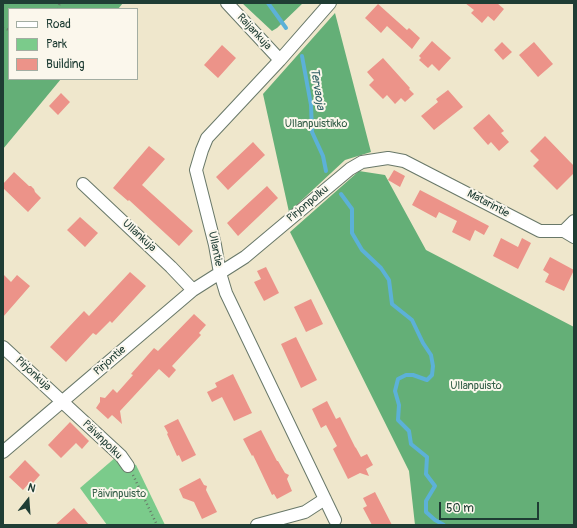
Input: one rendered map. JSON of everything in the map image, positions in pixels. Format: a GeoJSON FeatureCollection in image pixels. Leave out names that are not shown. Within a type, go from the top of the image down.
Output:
{"type":"FeatureCollection","features":[{"type":"Feature","properties":{"kind":"street","name":"Raijankuja"},"geometry":{"type":"LineString","coordinates":[[227,3],[280,60]]}},
{"type":"Feature","properties":{"kind":"street","name":"Ullantie"},"geometry":{"type":"LineString","coordinates":[[330,3],[208,138],[202,150],[196,170],[226,293],[335,520]]}},
{"type":"Feature","properties":{"kind":"street","name":"Pirjonpolku"},"geometry":{"type":"LineString","coordinates":[[220,273],[245,257],[350,169],[362,162],[376,159],[388,158],[404,161]]}},
{"type":"Feature","properties":{"kind":"street","name":"Matarintie"},"geometry":{"type":"LineString","coordinates":[[404,161],[540,231],[569,234]]}},
{"type":"Feature","properties":{"kind":"street","name":"Ullankuja"},"geometry":{"type":"LineString","coordinates":[[83,184],[171,267],[193,290]]}},
{"type":"Feature","properties":{"kind":"street"},"geometry":{"type":"LineString","coordinates":[[569,234],[574,221]]}},
{"type":"Feature","properties":{"kind":"street","name":"Pirjontie"},"geometry":{"type":"LineString","coordinates":[[3,452],[193,290],[220,273]]}},
{"type":"Feature","properties":{"kind":"street","name":"Pirjonkuja"},"geometry":{"type":"LineString","coordinates":[[3,347],[62,402]]}},
{"type":"Feature","properties":{"kind":"street","name":"Päivinpolku"},"geometry":{"type":"LineString","coordinates":[[62,402],[121,456],[128,466]]}},
{"type":"Feature","properties":{"kind":"street"},"geometry":{"type":"LineString","coordinates":[[257,525],[305,512],[325,499]]}},
{"type":"Feature","properties":{"kind":"path","name":"Päivinpolku"},"geometry":{"type":"LineString","coordinates":[[128,466],[157,525]]}},
{"type":"Feature","properties":{"kind":"green space"},"geometry":{"type":"Polygon","coordinates":[[[3,3],[123,3],[119,8],[8,8],[8,80],[60,80],[3,149],[3,3]]]}},
{"type":"Feature","properties":{"kind":"green space"},"geometry":{"type":"Polygon","coordinates":[[[242,3],[303,3],[272,31],[242,3]]]}},
{"type":"Feature","properties":{"kind":"green space","name":"Ullanpuistikko"},"geometry":{"type":"Polygon","coordinates":[[[335,13],[371,152],[345,160],[289,212],[263,94],[335,13]]]}},
{"type":"Feature","properties":{"kind":"green space","name":"Ullanpuisto"},"geometry":{"type":"Polygon","coordinates":[[[359,171],[385,175],[426,250],[574,327],[574,525],[415,525],[409,471],[290,232],[359,171]]]}},
{"type":"Feature","properties":{"kind":"green space","name":"Päivinpuisto"},"geometry":{"type":"Polygon","coordinates":[[[116,457],[136,465],[165,525],[107,525],[80,488],[116,457]]]}},
{"type":"Feature","properties":{"kind":"building"},"geometry":{"type":"Polygon","coordinates":[[[465,3],[497,3],[504,9],[494,21],[488,16],[482,23],[471,13],[474,10],[465,3]]]}},
{"type":"Feature","properties":{"kind":"building"},"geometry":{"type":"Polygon","coordinates":[[[378,4],[407,30],[409,28],[420,38],[412,49],[387,26],[381,33],[365,18],[378,4]]]}},
{"type":"Feature","properties":{"kind":"building"},"geometry":{"type":"Polygon","coordinates":[[[432,41],[451,58],[439,71],[432,64],[428,68],[419,60],[421,58],[419,56],[432,41]]]}},
{"type":"Feature","properties":{"kind":"building"},"geometry":{"type":"Polygon","coordinates":[[[502,42],[512,52],[503,60],[494,50],[502,42]]]}},
{"type":"Feature","properties":{"kind":"building"},"geometry":{"type":"Polygon","coordinates":[[[534,42],[553,64],[538,77],[519,55],[534,42]]]}},
{"type":"Feature","properties":{"kind":"building"},"geometry":{"type":"Polygon","coordinates":[[[222,45],[236,58],[218,78],[204,65],[222,45]]]}},
{"type":"Feature","properties":{"kind":"building"},"geometry":{"type":"Polygon","coordinates":[[[383,58],[414,94],[405,102],[401,98],[395,104],[387,95],[383,99],[369,85],[374,80],[367,72],[383,58]]]}},
{"type":"Feature","properties":{"kind":"building"},"geometry":{"type":"Polygon","coordinates":[[[448,90],[463,107],[434,130],[421,116],[438,102],[436,99],[448,90]]]}},
{"type":"Feature","properties":{"kind":"building"},"geometry":{"type":"Polygon","coordinates":[[[61,93],[70,102],[58,115],[49,106],[61,93]]]}},
{"type":"Feature","properties":{"kind":"building"},"geometry":{"type":"Polygon","coordinates":[[[489,114],[504,131],[501,133],[509,142],[499,151],[491,142],[488,145],[473,128],[489,114]]]}},
{"type":"Feature","properties":{"kind":"building"},"geometry":{"type":"Polygon","coordinates":[[[545,136],[574,166],[574,173],[557,190],[533,166],[539,160],[530,151],[545,136]]]}},
{"type":"Feature","properties":{"kind":"building"},"geometry":{"type":"Polygon","coordinates":[[[253,142],[265,155],[228,190],[216,177],[253,142]]]}},
{"type":"Feature","properties":{"kind":"building"},"geometry":{"type":"Polygon","coordinates":[[[149,146],[165,159],[142,185],[193,231],[179,246],[129,200],[128,201],[113,188],[149,146]]]}},
{"type":"Feature","properties":{"kind":"building"},"geometry":{"type":"Polygon","coordinates":[[[394,170],[405,176],[400,187],[388,180],[394,170]]]}},
{"type":"Feature","properties":{"kind":"building"},"geometry":{"type":"Polygon","coordinates":[[[14,172],[29,186],[31,186],[41,198],[28,212],[3,188],[3,184],[14,172]]]}},
{"type":"Feature","properties":{"kind":"building"},"geometry":{"type":"Polygon","coordinates":[[[267,186],[278,198],[238,236],[227,223],[267,186]]]}},
{"type":"Feature","properties":{"kind":"building"},"geometry":{"type":"Polygon","coordinates":[[[420,190],[489,226],[484,235],[475,230],[470,241],[452,232],[457,221],[439,212],[436,218],[412,205],[420,190]]]}},
{"type":"Feature","properties":{"kind":"building"},"geometry":{"type":"Polygon","coordinates":[[[80,217],[98,233],[85,247],[67,230],[80,217]]]}},
{"type":"Feature","properties":{"kind":"building"},"geometry":{"type":"Polygon","coordinates":[[[501,238],[518,247],[522,238],[531,243],[518,269],[493,256],[501,238]]]}},
{"type":"Feature","properties":{"kind":"building"},"geometry":{"type":"Polygon","coordinates":[[[550,257],[574,270],[564,291],[545,282],[549,274],[543,270],[550,257]]]}},
{"type":"Feature","properties":{"kind":"building"},"geometry":{"type":"Polygon","coordinates":[[[266,267],[279,293],[264,301],[254,282],[261,279],[257,271],[266,267]]]}},
{"type":"Feature","properties":{"kind":"building"},"geometry":{"type":"Polygon","coordinates":[[[130,272],[146,286],[112,323],[110,321],[96,335],[93,333],[66,362],[50,347],[84,311],[89,316],[130,272]]]}},
{"type":"Feature","properties":{"kind":"building"},"geometry":{"type":"Polygon","coordinates":[[[3,274],[11,282],[17,275],[30,286],[3,317],[3,274]]]}},
{"type":"Feature","properties":{"kind":"building"},"geometry":{"type":"Polygon","coordinates":[[[311,299],[323,324],[306,332],[294,307],[311,299]]]}},
{"type":"Feature","properties":{"kind":"building"},"geometry":{"type":"Polygon","coordinates":[[[194,314],[206,325],[199,333],[201,335],[172,366],[176,370],[169,378],[159,369],[120,411],[122,424],[112,415],[108,419],[96,408],[100,402],[100,397],[105,398],[113,389],[117,393],[133,375],[131,374],[154,348],[158,351],[194,314]]]}},
{"type":"Feature","properties":{"kind":"building"},"geometry":{"type":"Polygon","coordinates":[[[296,337],[317,380],[301,388],[281,344],[296,337]]]}},
{"type":"Feature","properties":{"kind":"building"},"geometry":{"type":"Polygon","coordinates":[[[233,374],[252,413],[234,421],[222,397],[212,402],[207,392],[217,387],[215,383],[233,374]]]}},
{"type":"Feature","properties":{"kind":"building"},"geometry":{"type":"Polygon","coordinates":[[[327,401],[336,419],[340,417],[361,457],[367,454],[373,465],[366,469],[369,476],[360,473],[348,479],[333,449],[337,446],[326,425],[321,428],[312,409],[327,401]]]}},
{"type":"Feature","properties":{"kind":"building"},"geometry":{"type":"Polygon","coordinates":[[[178,419],[196,455],[182,462],[179,455],[177,456],[164,426],[178,419]]]}},
{"type":"Feature","properties":{"kind":"building"},"geometry":{"type":"Polygon","coordinates":[[[70,422],[89,441],[82,449],[76,443],[61,458],[48,445],[70,422]]]}},
{"type":"Feature","properties":{"kind":"building"},"geometry":{"type":"Polygon","coordinates":[[[261,430],[277,461],[285,473],[289,475],[287,479],[292,491],[277,499],[274,494],[272,495],[253,455],[252,456],[243,439],[261,430]]]}},
{"type":"Feature","properties":{"kind":"building"},"geometry":{"type":"Polygon","coordinates":[[[25,460],[40,475],[33,483],[31,481],[23,490],[9,477],[25,460]]]}},
{"type":"Feature","properties":{"kind":"building"},"geometry":{"type":"Polygon","coordinates":[[[200,478],[204,485],[207,486],[206,490],[217,512],[202,519],[194,502],[183,498],[179,489],[200,478]]]}},
{"type":"Feature","properties":{"kind":"building"},"geometry":{"type":"Polygon","coordinates":[[[375,492],[392,525],[372,525],[363,508],[367,506],[363,498],[375,492]]]}},
{"type":"Feature","properties":{"kind":"building"},"geometry":{"type":"Polygon","coordinates":[[[74,508],[89,525],[55,525],[74,508]]]}},
{"type":"Feature","properties":{"kind":"waterway","name":"Tervaoja"},"geometry":{"type":"LineString","coordinates":[[268,3],[286,28]]}},
{"type":"Feature","properties":{"kind":"waterway","name":"Tervaoja"},"geometry":{"type":"LineString","coordinates":[[302,56],[311,105],[312,132],[323,156],[326,171]]}},
{"type":"Feature","properties":{"kind":"waterway","name":"Tervaoja"},"geometry":{"type":"LineString","coordinates":[[341,194],[352,209],[352,233],[362,250],[381,268],[389,280],[392,304],[412,320],[423,343],[431,355],[433,366],[432,375],[427,380],[413,375],[406,375],[398,379],[395,391],[399,405],[398,420],[409,431],[411,444],[427,457],[426,474],[435,486],[426,501],[426,512],[435,520],[444,525]]}}]}
